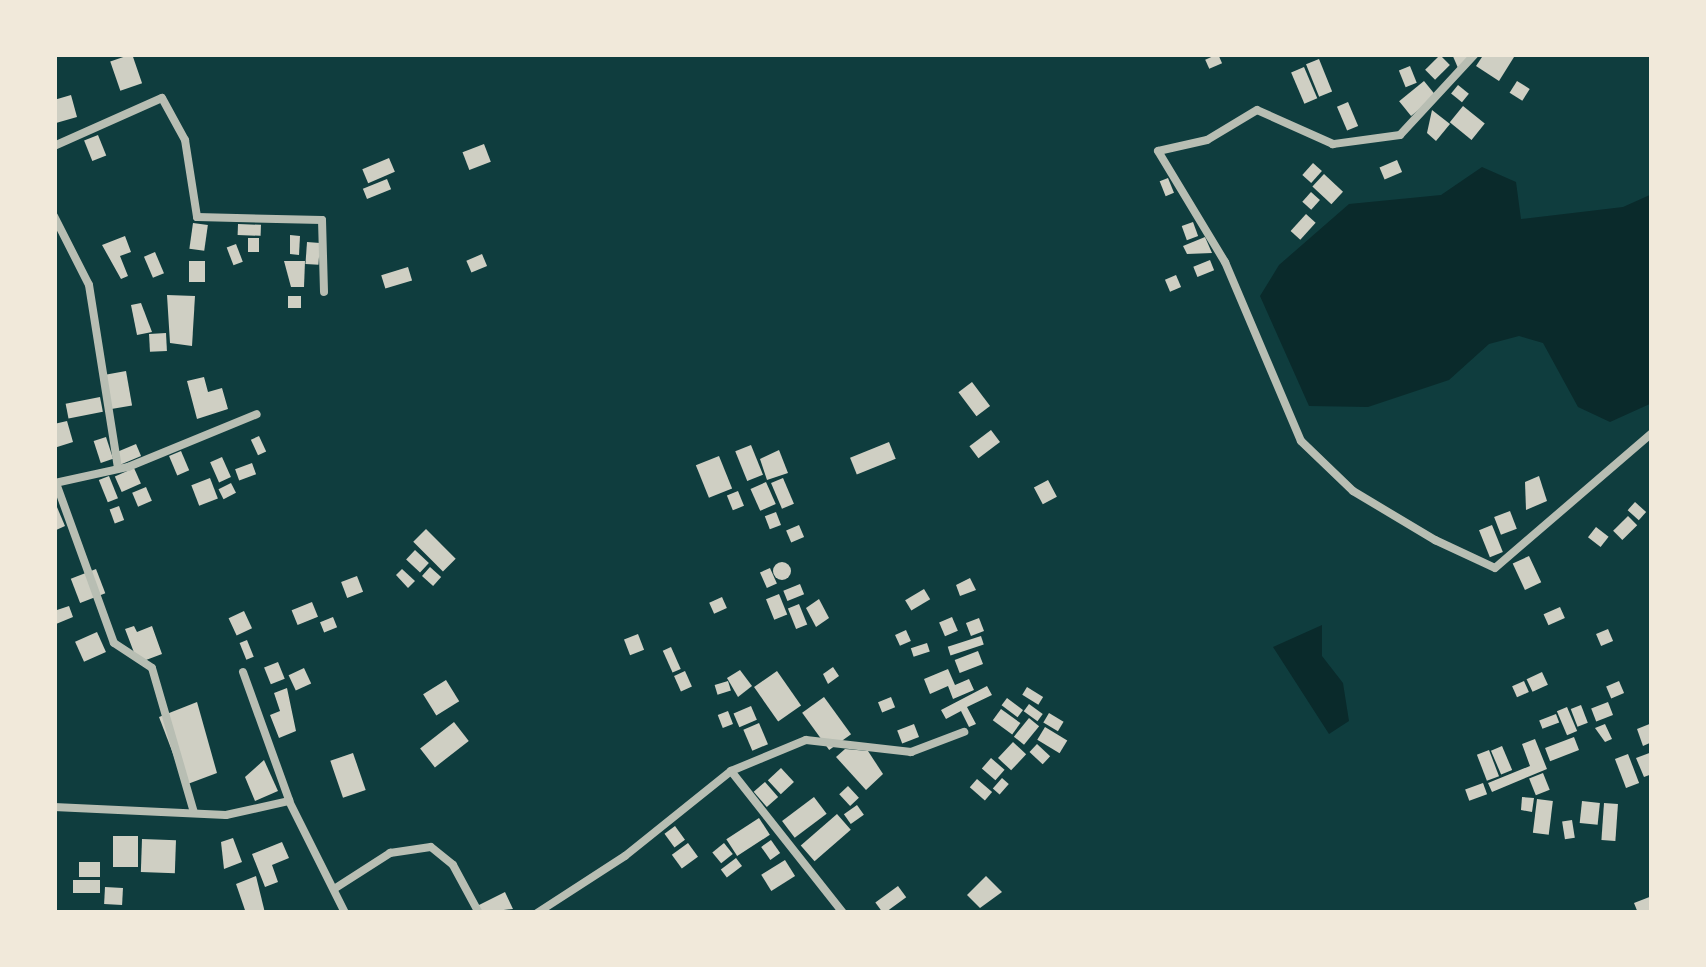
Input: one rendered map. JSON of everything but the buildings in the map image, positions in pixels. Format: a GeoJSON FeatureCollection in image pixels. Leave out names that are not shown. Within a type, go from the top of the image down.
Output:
{"type":"FeatureCollection","features":[{"type":"Feature","properties":{"kind":"street"},"geometry":{"type":"LineString","coordinates":[[1475,54],[1400,135],[1333,144],[1257,110],[1207,140],[1158,152],[1225,262],[1301,441],[1353,491],[1435,540],[1496,568],[1652,433]]}},
{"type":"Feature","properties":{"kind":"street"},"geometry":{"type":"LineString","coordinates":[[54,146],[162,98],[185,140],[197,217],[322,220],[324,292]]}},
{"type":"Feature","properties":{"kind":"street"},"geometry":{"type":"LineString","coordinates":[[54,216],[89,286],[118,469]]}},
{"type":"Feature","properties":{"kind":"street"},"geometry":{"type":"LineString","coordinates":[[194,813],[152,668],[114,643],[55,483],[118,469],[257,414]]}},
{"type":"Feature","properties":{"kind":"street"},"geometry":{"type":"LineString","coordinates":[[243,672],[289,801],[345,913]]}},
{"type":"Feature","properties":{"kind":"street"},"geometry":{"type":"LineString","coordinates":[[537,913],[625,856],[731,771],[806,740],[911,752],[964,732]]}},
{"type":"Feature","properties":{"kind":"street"},"geometry":{"type":"LineString","coordinates":[[731,771],[843,913]]}},
{"type":"Feature","properties":{"kind":"street"},"geometry":{"type":"LineString","coordinates":[[54,807],[194,813],[289,801]]}},
{"type":"Feature","properties":{"kind":"street"},"geometry":{"type":"LineString","coordinates":[[334,889],[390,853],[430,847],[453,865],[479,913]]}},
{"type":"Feature","properties":{"kind":"water"},"geometry":{"type":"Polygon","coordinates":[[[1482,167],[1516,182],[1521,219],[1623,207],[1652,194],[1652,403],[1610,422],[1578,407],[1543,343],[1519,336],[1489,344],[1449,380],[1368,407],[1309,406],[1260,296],[1279,265],[1349,204],[1441,195],[1482,167]]]}},
{"type":"Feature","properties":{"kind":"water"},"geometry":{"type":"Polygon","coordinates":[[[1322,625],[1322,656],[1343,683],[1349,721],[1329,734],[1273,647],[1322,625]]]}}]}
